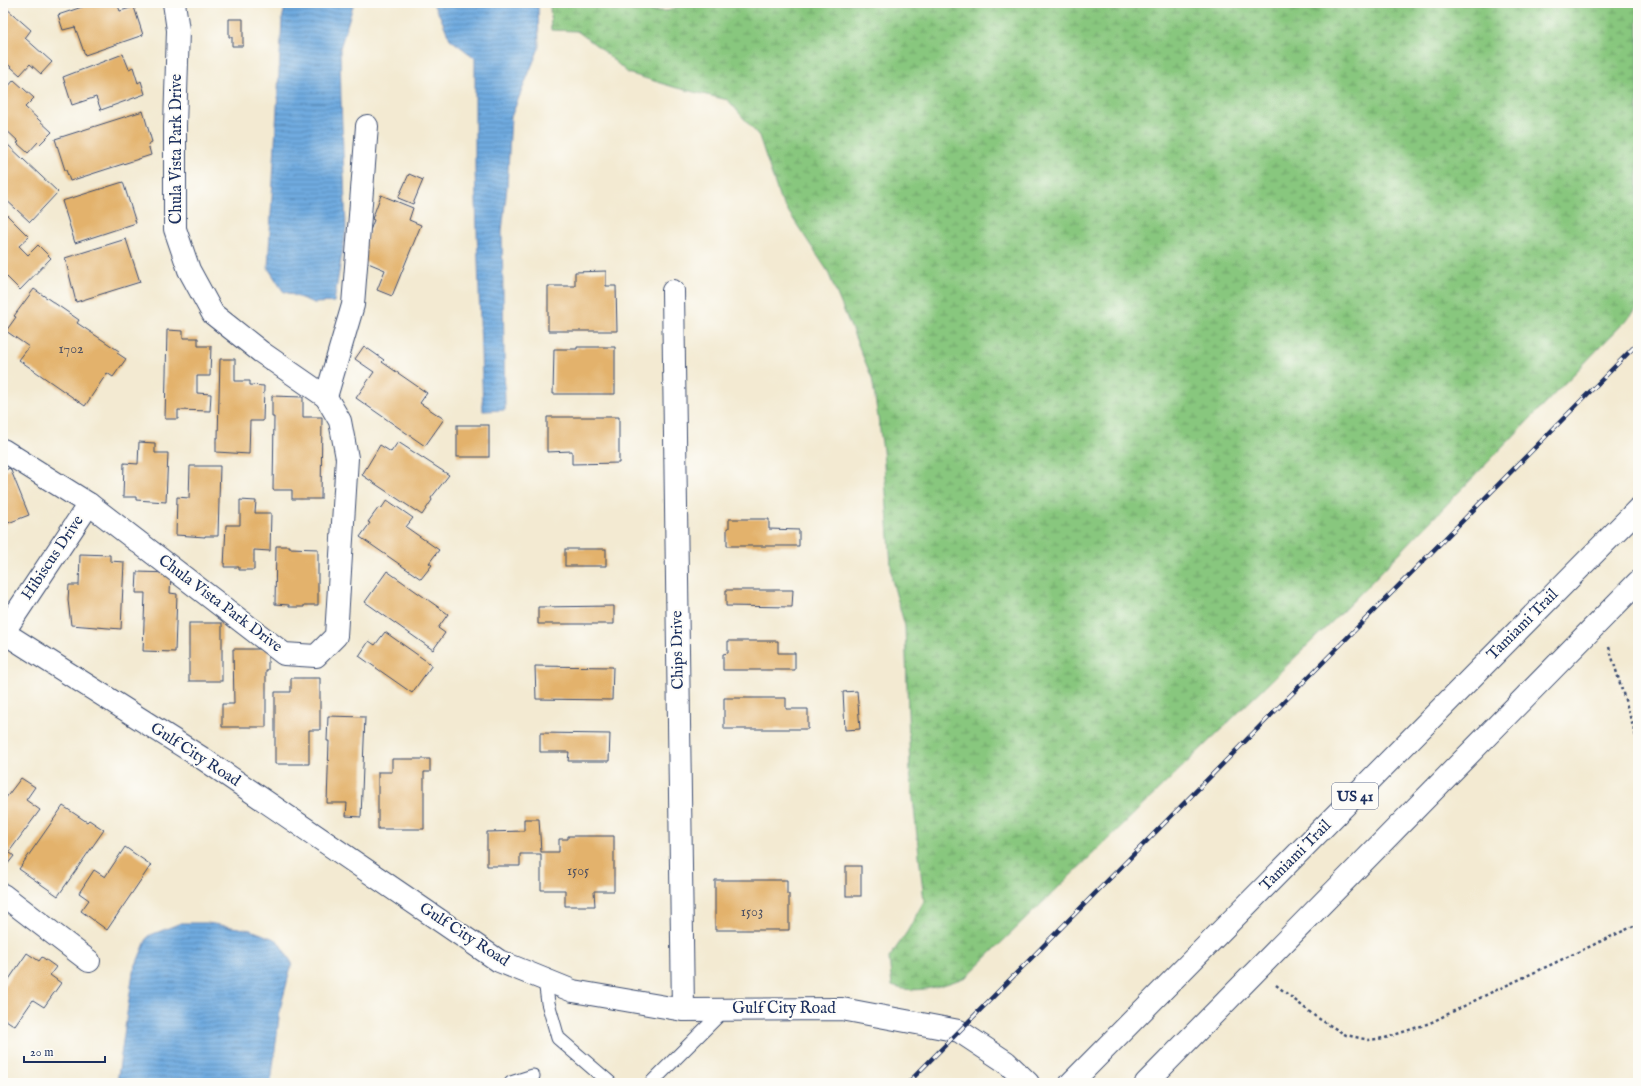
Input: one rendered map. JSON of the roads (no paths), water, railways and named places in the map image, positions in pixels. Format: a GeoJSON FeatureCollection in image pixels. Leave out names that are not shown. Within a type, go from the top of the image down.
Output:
{"type":"FeatureCollection","features":[{"type":"Feature","properties":{"kind":"street","name":"Chula Vista Park Drive"},"geometry":{"type":"LineString","coordinates":[[3,450],[89,504],[284,654],[316,656],[336,636],[347,458],[340,420],[326,397],[261,352],[213,314],[189,270],[175,229],[175,126],[178,30],[174,3]]}},
{"type":"Feature","properties":{"kind":"street"},"geometry":{"type":"LineString","coordinates":[[326,397],[353,305],[367,126]]}},
{"type":"Feature","properties":{"kind":"street","name":"Chips Drive"},"geometry":{"type":"LineString","coordinates":[[673,290],[683,1010]]}},
{"type":"Feature","properties":{"kind":"street","name":"Hibiscus Drive"},"geometry":{"type":"LineString","coordinates":[[3,632],[89,504]]}},
{"type":"Feature","properties":{"kind":"street","name":"Tamiami Trail"},"geometry":{"type":"LineString","coordinates":[[1071,1083],[1638,509]]}},
{"type":"Feature","properties":{"kind":"street"},"geometry":{"type":"LineString","coordinates":[[1146,1083],[1638,582]]}},
{"type":"Feature","properties":{"kind":"street","name":"Gulf City Road"},"geometry":{"type":"LineString","coordinates":[[3,632],[205,760],[499,961],[574,991],[683,1010],[842,1008],[960,1030],[1006,1062],[1028,1083]]}},
{"type":"Feature","properties":{"kind":"street"},"geometry":{"type":"LineString","coordinates":[[3,895],[89,961]]}},
{"type":"Feature","properties":{"kind":"lane"},"geometry":{"type":"LineString","coordinates":[[545,980],[548,1003],[558,1038],[610,1083]]}},
{"type":"Feature","properties":{"kind":"lane"},"geometry":{"type":"LineString","coordinates":[[651,1083],[724,1010]]}},
{"type":"Feature","properties":{"kind":"lane"},"geometry":{"type":"LineString","coordinates":[[511,1083],[533,1076]]}},
{"type":"Feature","properties":{"kind":"water"},"geometry":{"type":"Polygon","coordinates":[[[286,3],[354,3],[340,48],[346,229],[334,302],[314,303],[283,291],[268,268],[282,20],[286,3]]]}},
{"type":"Feature","properties":{"kind":"water"},"geometry":{"type":"Polygon","coordinates":[[[432,3],[538,3],[539,48],[511,117],[507,187],[502,231],[505,410],[483,411],[475,170],[475,58],[450,39],[440,16],[432,3]]]}},
{"type":"Feature","properties":{"kind":"water"},"geometry":{"type":"Polygon","coordinates":[[[181,923],[207,923],[251,930],[277,940],[292,963],[280,1009],[271,1083],[117,1083],[133,972],[148,936],[181,923]]]}},
{"type":"Feature","properties":{"kind":"railway"},"geometry":{"type":"LineString","coordinates":[[908,1083],[1638,343]]}}]}
